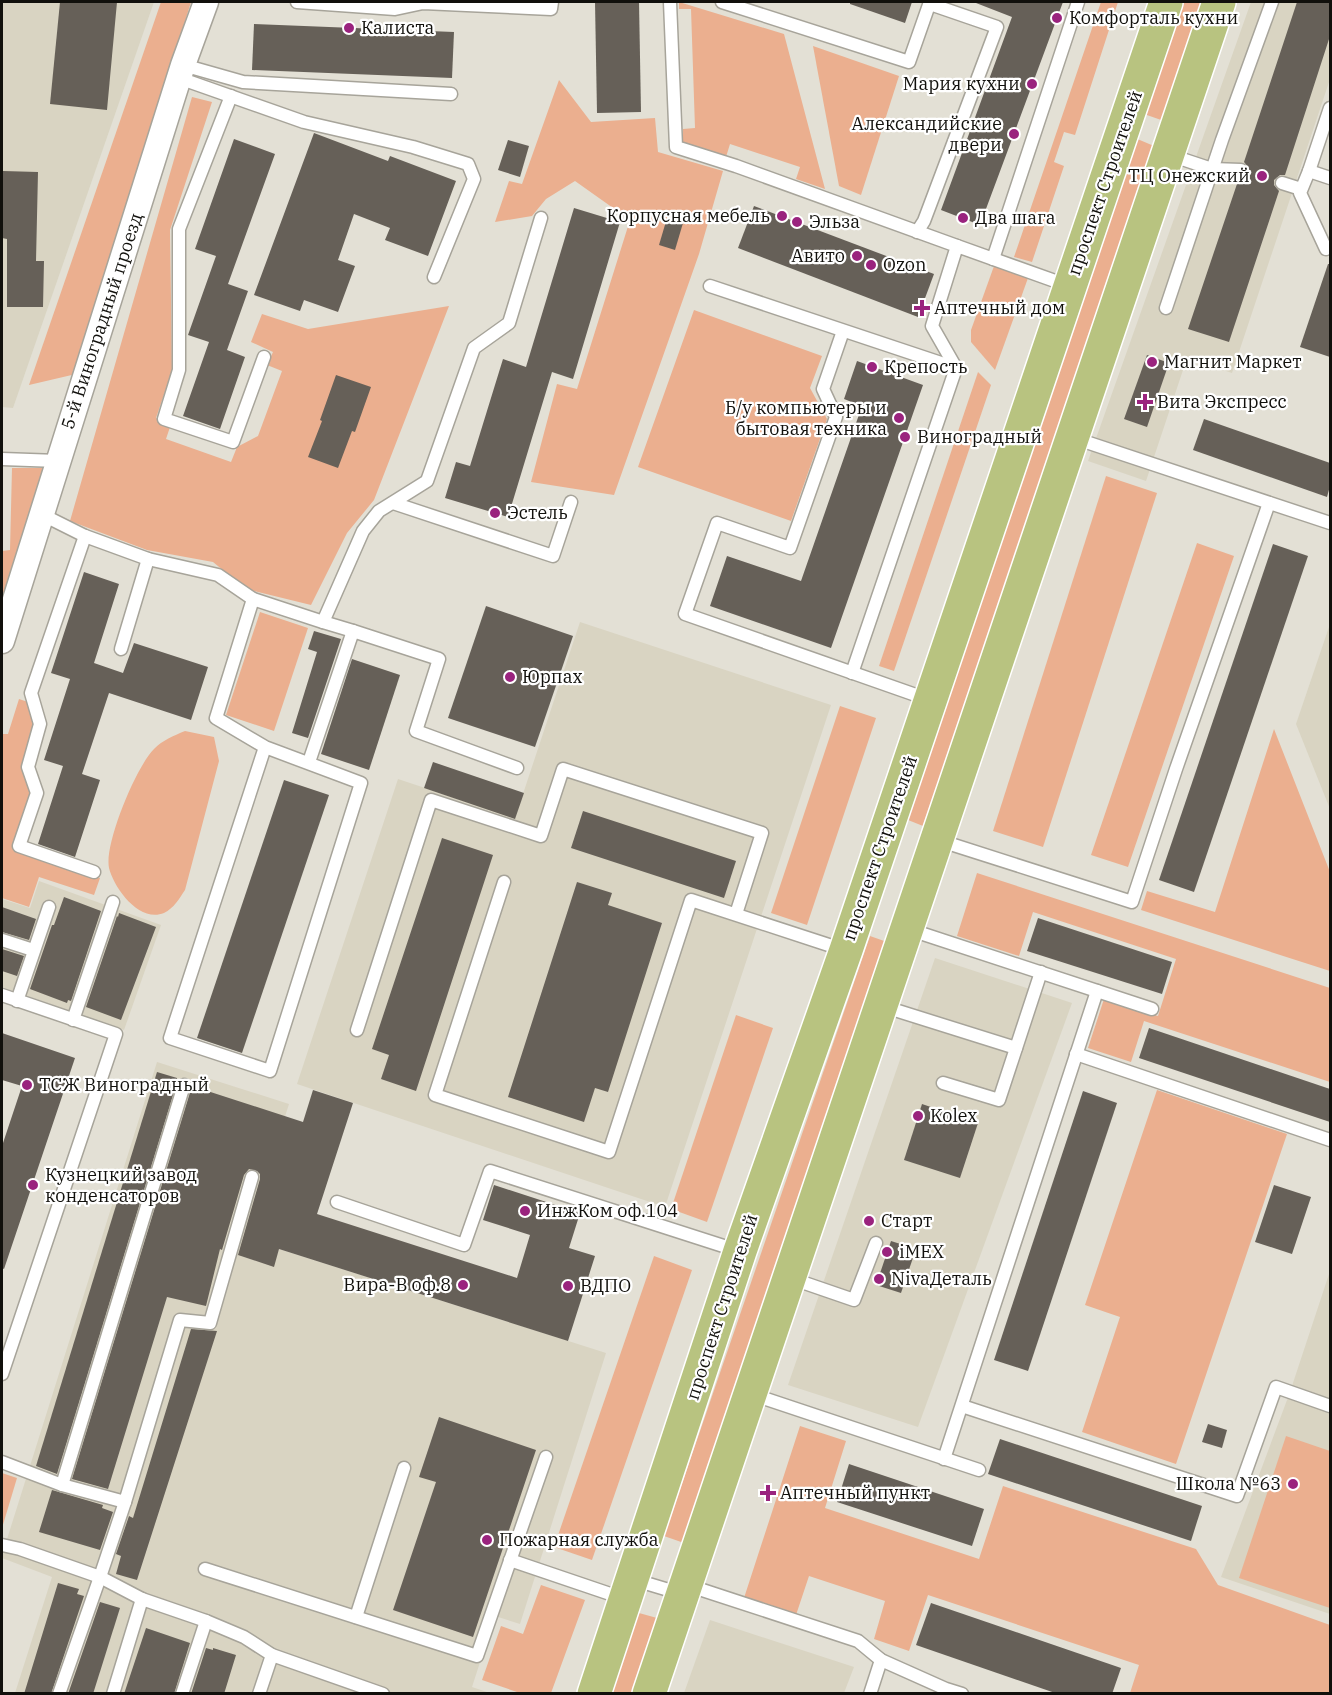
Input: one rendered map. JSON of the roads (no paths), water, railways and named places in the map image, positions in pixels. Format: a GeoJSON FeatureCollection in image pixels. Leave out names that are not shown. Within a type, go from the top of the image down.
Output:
{"type":"FeatureCollection","features":[{"type":"Feature","properties":{"kind":"main road","name":"проспект Строителей"},"geometry":{"type":"LineString","coordinates":[[594,1694],[740,1251],[846,950],[1166,2]]}},
{"type":"Feature","properties":{"kind":"main road"},"geometry":{"type":"LineString","coordinates":[[649,1694],[1219,2]]}},
{"type":"Feature","properties":{"kind":"main road"},"geometry":{"type":"LineString","coordinates":[[889,821],[899,833],[910,839],[937,840]]}},
{"type":"Feature","properties":{"kind":"main road"},"geometry":{"type":"LineString","coordinates":[[858,911],[872,909],[885,911],[896,917],[907,928]]}},
{"type":"Feature","properties":{"kind":"street","name":"5-й Виноградный проезд"},"geometry":{"type":"LineString","coordinates":[[2,641],[181,71],[206,2]]}},
{"type":"Feature","properties":{"kind":"lane"},"geometry":{"type":"LineString","coordinates":[[297,2],[395,9],[423,2],[551,9],[552,2]]}},
{"type":"Feature","properties":{"kind":"lane"},"geometry":{"type":"LineString","coordinates":[[670,2],[676,147],[736,166],[1070,286]]}},
{"type":"Feature","properties":{"kind":"lane"},"geometry":{"type":"LineString","coordinates":[[722,2],[909,62],[930,3],[997,27],[924,222],[917,232]]}},
{"type":"Feature","properties":{"kind":"lane"},"geometry":{"type":"LineString","coordinates":[[993,259],[1078,2]]}},
{"type":"Feature","properties":{"kind":"lane"},"geometry":{"type":"LineString","coordinates":[[1166,308],[1212,169],[1272,2]]}},
{"type":"Feature","properties":{"kind":"lane"},"geometry":{"type":"LineString","coordinates":[[181,71],[243,82],[451,94]]}},
{"type":"Feature","properties":{"kind":"lane"},"geometry":{"type":"LineString","coordinates":[[181,71],[231,96],[304,122],[413,147],[468,165],[474,179],[434,278]]}},
{"type":"Feature","properties":{"kind":"lane"},"geometry":{"type":"LineString","coordinates":[[231,96],[179,229],[179,369],[164,419],[233,442],[264,357]]}},
{"type":"Feature","properties":{"kind":"lane"},"geometry":{"type":"LineString","coordinates":[[1326,249],[1300,193],[1330,108]]}},
{"type":"Feature","properties":{"kind":"lane"},"geometry":{"type":"LineString","coordinates":[[1167,154],[1212,169],[1241,170]]}},
{"type":"Feature","properties":{"kind":"lane"},"geometry":{"type":"LineString","coordinates":[[1309,171],[1330,178]]}},
{"type":"Feature","properties":{"kind":"lane"},"geometry":{"type":"LineString","coordinates":[[1282,183],[1301,189]]}},
{"type":"Feature","properties":{"kind":"lane"},"geometry":{"type":"LineString","coordinates":[[323,622],[363,531],[379,511],[427,481],[474,348],[509,324],[541,218]]}},
{"type":"Feature","properties":{"kind":"lane"},"geometry":{"type":"LineString","coordinates":[[852,673],[956,368],[932,326],[957,246]]}},
{"type":"Feature","properties":{"kind":"lane"},"geometry":{"type":"LineString","coordinates":[[711,286],[956,368]]}},
{"type":"Feature","properties":{"kind":"lane"},"geometry":{"type":"LineString","coordinates":[[843,331],[823,389],[836,417],[790,548],[717,523],[685,614],[930,700]]}},
{"type":"Feature","properties":{"kind":"lane"},"geometry":{"type":"LineString","coordinates":[[1073,438],[1330,523]]}},
{"type":"Feature","properties":{"kind":"lane"},"geometry":{"type":"LineString","coordinates":[[2,459],[58,461]]}},
{"type":"Feature","properties":{"kind":"lane"},"geometry":{"type":"LineString","coordinates":[[393,503],[553,556],[571,502]]}},
{"type":"Feature","properties":{"kind":"lane"},"geometry":{"type":"LineString","coordinates":[[937,840],[1132,902],[1269,503]]}},
{"type":"Feature","properties":{"kind":"lane"},"geometry":{"type":"LineString","coordinates":[[41,514],[85,536],[148,559],[218,575],[253,599],[439,659],[416,731],[517,768]]}},
{"type":"Feature","properties":{"kind":"lane"},"geometry":{"type":"LineString","coordinates":[[85,536],[31,693],[40,724],[28,766],[37,793],[19,846],[94,872]]}},
{"type":"Feature","properties":{"kind":"lane"},"geometry":{"type":"LineString","coordinates":[[121,649],[148,559]]}},
{"type":"Feature","properties":{"kind":"lane"},"geometry":{"type":"LineString","coordinates":[[253,599],[216,718],[265,747],[361,783],[270,1071],[170,1038],[265,747]]}},
{"type":"Feature","properties":{"kind":"lane"},"geometry":{"type":"LineString","coordinates":[[309,762],[354,631]]}},
{"type":"Feature","properties":{"kind":"lane"},"geometry":{"type":"LineString","coordinates":[[357,1030],[431,800],[541,836],[563,769],[762,833],[736,914]]}},
{"type":"Feature","properties":{"kind":"lane"},"geometry":{"type":"LineString","coordinates":[[504,882],[435,1095],[609,1152],[691,900],[846,950]]}},
{"type":"Feature","properties":{"kind":"lane"},"geometry":{"type":"LineString","coordinates":[[73,1020],[113,902]]}},
{"type":"Feature","properties":{"kind":"lane"},"geometry":{"type":"LineString","coordinates":[[17,1001],[49,907]]}},
{"type":"Feature","properties":{"kind":"lane"},"geometry":{"type":"LineString","coordinates":[[907,928],[1152,1009]]}},
{"type":"Feature","properties":{"kind":"lane"},"geometry":{"type":"LineString","coordinates":[[2,940],[33,950]]}},
{"type":"Feature","properties":{"kind":"lane"},"geometry":{"type":"LineString","coordinates":[[943,1083],[999,1100],[1041,972]]}},
{"type":"Feature","properties":{"kind":"lane"},"geometry":{"type":"LineString","coordinates":[[944,1459],[1097,991]]}},
{"type":"Feature","properties":{"kind":"lane"},"geometry":{"type":"LineString","coordinates":[[2,995],[116,1034],[2,1374]]}},
{"type":"Feature","properties":{"kind":"lane"},"geometry":{"type":"LineString","coordinates":[[881,1005],[1016,1048]]}},
{"type":"Feature","properties":{"kind":"lane"},"geometry":{"type":"LineString","coordinates":[[1076,1054],[1330,1140]]}},
{"type":"Feature","properties":{"kind":"lane"},"geometry":{"type":"LineString","coordinates":[[62,1485],[184,1085]]}},
{"type":"Feature","properties":{"kind":"lane"},"geometry":{"type":"LineString","coordinates":[[337,1202],[464,1245],[490,1171],[740,1251]]}},
{"type":"Feature","properties":{"kind":"lane"},"geometry":{"type":"LineString","coordinates":[[59,1694],[125,1502],[180,1320],[210,1323],[252,1177]]}},
{"type":"Feature","properties":{"kind":"lane"},"geometry":{"type":"LineString","coordinates":[[789,1278],[854,1300],[876,1243]]}},
{"type":"Feature","properties":{"kind":"lane"},"geometry":{"type":"LineString","coordinates":[[962,1406],[1237,1496],[1275,1387],[1330,1406]]}},
{"type":"Feature","properties":{"kind":"lane"},"geometry":{"type":"LineString","coordinates":[[750,1393],[979,1470]]}},
{"type":"Feature","properties":{"kind":"lane"},"geometry":{"type":"LineString","coordinates":[[205,1569],[477,1656],[546,1457]]}},
{"type":"Feature","properties":{"kind":"lane"},"geometry":{"type":"LineString","coordinates":[[2,1462],[62,1485],[125,1502]]}},
{"type":"Feature","properties":{"kind":"lane"},"geometry":{"type":"LineString","coordinates":[[356,1617],[404,1468]]}},
{"type":"Feature","properties":{"kind":"lane"},"geometry":{"type":"LineString","coordinates":[[3,1549],[100,1576],[142,1599],[244,1636],[272,1654],[383,1694]]}},
{"type":"Feature","properties":{"kind":"lane"},"geometry":{"type":"LineString","coordinates":[[510,1560],[629,1589],[684,1590],[858,1641],[881,1660],[962,1694]]}},
{"type":"Feature","properties":{"kind":"lane"},"geometry":{"type":"LineString","coordinates":[[113,1694],[142,1599]]}},
{"type":"Feature","properties":{"kind":"lane"},"geometry":{"type":"LineString","coordinates":[[182,1694],[206,1621]]}},
{"type":"Feature","properties":{"kind":"lane"},"geometry":{"type":"LineString","coordinates":[[259,1694],[272,1654]]}},
{"type":"Feature","properties":{"kind":"lane"},"geometry":{"type":"LineString","coordinates":[[870,1694],[881,1660]]}},
{"type":"Feature","properties":{"kind":"place","name":"Комфорталь кухни"},"geometry":{"type":"Point","coordinates":[1057,18]}},
{"type":"Feature","properties":{"kind":"place","name":"Калиста"},"geometry":{"type":"Point","coordinates":[349,28]}},
{"type":"Feature","properties":{"kind":"place","name":"Мария кухни"},"geometry":{"type":"Point","coordinates":[1032,84]}},
{"type":"Feature","properties":{"kind":"place","name":"Александийские двери"},"geometry":{"type":"Point","coordinates":[1014,134]}},
{"type":"Feature","properties":{"kind":"place","name":"ТЦ Онежский"},"geometry":{"type":"Point","coordinates":[1262,176]}},
{"type":"Feature","properties":{"kind":"place","name":"Корпусная мебель"},"geometry":{"type":"Point","coordinates":[782,216]}},
{"type":"Feature","properties":{"kind":"place","name":"Два шага"},"geometry":{"type":"Point","coordinates":[963,218]}},
{"type":"Feature","properties":{"kind":"place","name":"Эльза"},"geometry":{"type":"Point","coordinates":[797,222]}},
{"type":"Feature","properties":{"kind":"place","name":"Авито"},"geometry":{"type":"Point","coordinates":[857,256]}},
{"type":"Feature","properties":{"kind":"place","name":"Ozon"},"geometry":{"type":"Point","coordinates":[871,265]}},
{"type":"Feature","properties":{"kind":"place","name":"Аптечный дом"},"geometry":{"type":"Point","coordinates":[922,308]}},
{"type":"Feature","properties":{"kind":"place","name":"Магнит Маркет"},"geometry":{"type":"Point","coordinates":[1152,362]}},
{"type":"Feature","properties":{"kind":"place","name":"Крепость"},"geometry":{"type":"Point","coordinates":[872,367]}},
{"type":"Feature","properties":{"kind":"place","name":"Вита Экспресс"},"geometry":{"type":"Point","coordinates":[1145,402]}},
{"type":"Feature","properties":{"kind":"place","name":"Б/у компьютеры и бытовая техника"},"geometry":{"type":"Point","coordinates":[899,418]}},
{"type":"Feature","properties":{"kind":"place","name":"Виноградный"},"geometry":{"type":"Point","coordinates":[905,437]}},
{"type":"Feature","properties":{"kind":"place","name":"Эстель"},"geometry":{"type":"Point","coordinates":[495,513]}},
{"type":"Feature","properties":{"kind":"place","name":"Юрпах"},"geometry":{"type":"Point","coordinates":[510,677]}},
{"type":"Feature","properties":{"kind":"place","name":"ТСЖ Виноградный"},"geometry":{"type":"Point","coordinates":[27,1085]}},
{"type":"Feature","properties":{"kind":"place","name":"Kolex"},"geometry":{"type":"Point","coordinates":[918,1116]}},
{"type":"Feature","properties":{"kind":"place","name":"Кузнецкий завод конденсаторов"},"geometry":{"type":"Point","coordinates":[33,1185]}},
{"type":"Feature","properties":{"kind":"place","name":"ИнжКом оф.104"},"geometry":{"type":"Point","coordinates":[525,1211]}},
{"type":"Feature","properties":{"kind":"place","name":"Старт"},"geometry":{"type":"Point","coordinates":[869,1221]}},
{"type":"Feature","properties":{"kind":"place","name":"iMEX"},"geometry":{"type":"Point","coordinates":[887,1252]}},
{"type":"Feature","properties":{"kind":"place","name":"NivaДеталь"},"geometry":{"type":"Point","coordinates":[879,1279]}},
{"type":"Feature","properties":{"kind":"place","name":"Вира-В оф.8"},"geometry":{"type":"Point","coordinates":[463,1285]}},
{"type":"Feature","properties":{"kind":"place","name":"ВДПО"},"geometry":{"type":"Point","coordinates":[568,1286]}},
{"type":"Feature","properties":{"kind":"place","name":"Школа №63"},"geometry":{"type":"Point","coordinates":[1293,1484]}},
{"type":"Feature","properties":{"kind":"place","name":"Аптечный пункт"},"geometry":{"type":"Point","coordinates":[768,1493]}},
{"type":"Feature","properties":{"kind":"place","name":"Пожарная служба"},"geometry":{"type":"Point","coordinates":[487,1540]}}]}
